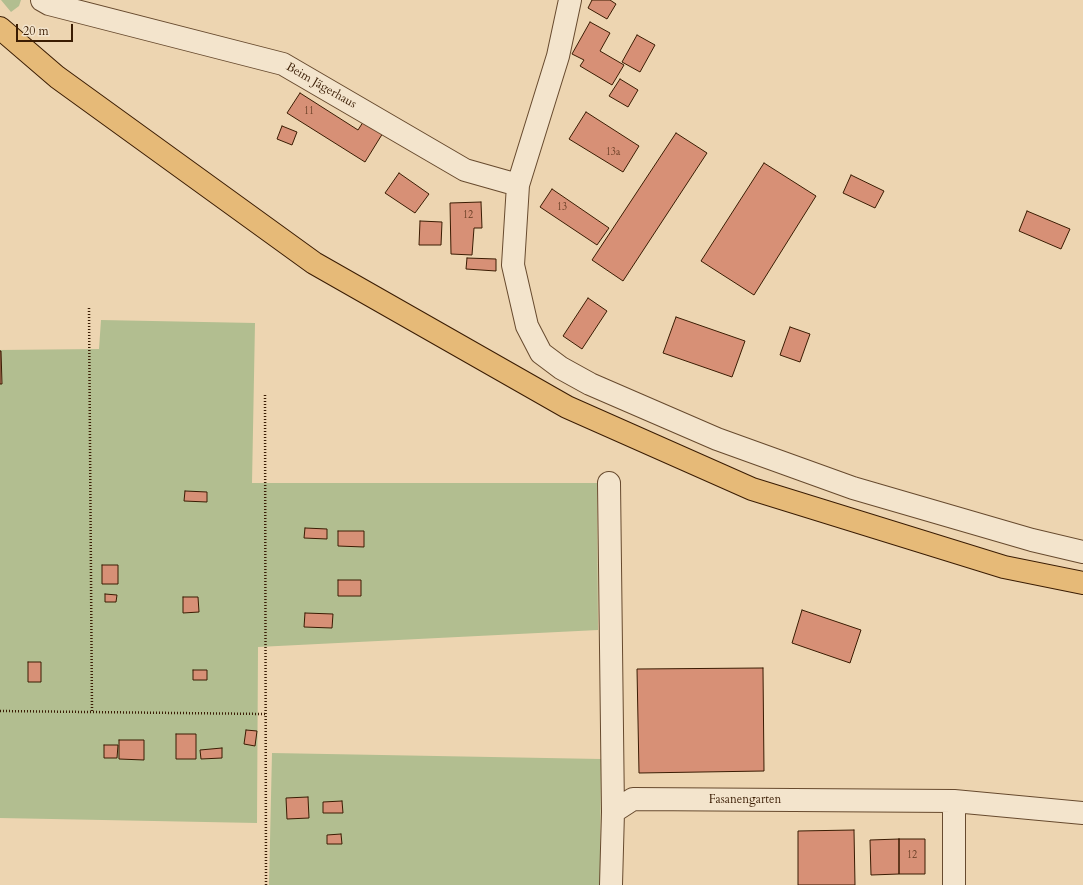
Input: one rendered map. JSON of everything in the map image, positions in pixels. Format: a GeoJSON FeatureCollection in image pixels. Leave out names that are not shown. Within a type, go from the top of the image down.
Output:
{"type":"FeatureCollection","features":[{"type":"Feature","properties":{"kind":"main road"},"geometry":{"type":"LineString","coordinates":[[0,28],[57,77],[314,263],[567,407],[752,488],[1004,566],[1083,584]]}},
{"type":"Feature","properties":{"kind":"street","name":"Beim Jägerhaus"},"geometry":{"type":"LineString","coordinates":[[42,0],[57,6],[284,64],[465,170],[518,185]]}},
{"type":"Feature","properties":{"kind":"street"},"geometry":{"type":"LineString","coordinates":[[570,0],[558,56],[518,185],[513,265],[527,326],[541,353],[561,368],[590,384],[717,439],[853,488],[1032,540],[1083,552]]}},
{"type":"Feature","properties":{"kind":"street"},"geometry":{"type":"LineString","coordinates":[[609,483],[613,812],[611,885]]}},
{"type":"Feature","properties":{"kind":"street","name":"Fasanengarten"},"geometry":{"type":"LineString","coordinates":[[613,812],[633,799],[954,801],[1083,813]]}},
{"type":"Feature","properties":{"kind":"street"},"geometry":{"type":"LineString","coordinates":[[954,801],[954,885]]}},
{"type":"Feature","properties":{"kind":"path"},"geometry":{"type":"LineString","coordinates":[[89,308],[92,712]]}},
{"type":"Feature","properties":{"kind":"path"},"geometry":{"type":"LineString","coordinates":[[265,395],[266,885]]}},
{"type":"Feature","properties":{"kind":"path"},"geometry":{"type":"LineString","coordinates":[[0,711],[266,714]]}},
{"type":"Feature","properties":{"kind":"green space"},"geometry":{"type":"Polygon","coordinates":[[[1,0],[21,0],[19,6],[11,12],[1,0]]]}},
{"type":"Feature","properties":{"kind":"green space"},"geometry":{"type":"Polygon","coordinates":[[[101,320],[255,323],[252,483],[597,483],[598,630],[258,647],[257,823],[0,818],[0,350],[99,349],[101,320]]]}},
{"type":"Feature","properties":{"kind":"green space"},"geometry":{"type":"Polygon","coordinates":[[[272,753],[601,759],[600,885],[269,885],[272,753]]]}},
{"type":"Feature","properties":{"kind":"building"},"geometry":{"type":"Polygon","coordinates":[[[592,0],[610,0],[616,4],[607,19],[588,8],[592,0]]]}},
{"type":"Feature","properties":{"kind":"building"},"geometry":{"type":"Polygon","coordinates":[[[590,22],[610,33],[600,51],[624,65],[612,85],[580,66],[584,60],[572,54],[590,22]]]}},
{"type":"Feature","properties":{"kind":"building"},"geometry":{"type":"Polygon","coordinates":[[[637,35],[655,45],[640,72],[622,62],[637,35]]]}},
{"type":"Feature","properties":{"kind":"building"},"geometry":{"type":"Polygon","coordinates":[[[620,79],[638,90],[628,107],[609,96],[620,79]]]}},
{"type":"Feature","properties":{"kind":"building"},"geometry":{"type":"Polygon","coordinates":[[[300,93],[358,130],[367,116],[386,128],[365,162],[287,113],[300,93]]]}},
{"type":"Feature","properties":{"kind":"building"},"geometry":{"type":"Polygon","coordinates":[[[586,112],[639,146],[623,172],[569,139],[586,112]]]}},
{"type":"Feature","properties":{"kind":"building"},"geometry":{"type":"Polygon","coordinates":[[[282,126],[297,132],[292,145],[277,139],[282,126]]]}},
{"type":"Feature","properties":{"kind":"building"},"geometry":{"type":"Polygon","coordinates":[[[676,133],[707,153],[623,281],[592,260],[676,133]]]}},
{"type":"Feature","properties":{"kind":"building"},"geometry":{"type":"Polygon","coordinates":[[[764,163],[816,196],[754,295],[701,261],[764,163]]]}},
{"type":"Feature","properties":{"kind":"building"},"geometry":{"type":"Polygon","coordinates":[[[399,173],[429,194],[415,213],[385,193],[399,173]]]}},
{"type":"Feature","properties":{"kind":"building"},"geometry":{"type":"Polygon","coordinates":[[[851,175],[884,191],[875,208],[843,193],[851,175]]]}},
{"type":"Feature","properties":{"kind":"building"},"geometry":{"type":"Polygon","coordinates":[[[552,189],[609,228],[597,245],[540,207],[552,189]]]}},
{"type":"Feature","properties":{"kind":"building"},"geometry":{"type":"Polygon","coordinates":[[[481,202],[482,228],[474,228],[472,255],[451,254],[450,203],[481,202]]]}},
{"type":"Feature","properties":{"kind":"building"},"geometry":{"type":"Polygon","coordinates":[[[1027,211],[1070,229],[1061,249],[1019,231],[1027,211]]]}},
{"type":"Feature","properties":{"kind":"building"},"geometry":{"type":"Polygon","coordinates":[[[420,221],[442,222],[441,245],[419,245],[420,221]]]}},
{"type":"Feature","properties":{"kind":"building"},"geometry":{"type":"Polygon","coordinates":[[[467,258],[496,259],[496,271],[466,269],[467,258]]]}},
{"type":"Feature","properties":{"kind":"building"},"geometry":{"type":"Polygon","coordinates":[[[588,298],[607,311],[582,349],[563,336],[588,298]]]}},
{"type":"Feature","properties":{"kind":"building"},"geometry":{"type":"Polygon","coordinates":[[[676,317],[745,341],[732,377],[663,353],[676,317]]]}},
{"type":"Feature","properties":{"kind":"building"},"geometry":{"type":"Polygon","coordinates":[[[790,327],[810,334],[800,362],[780,355],[790,327]]]}},
{"type":"Feature","properties":{"kind":"building"},"geometry":{"type":"Polygon","coordinates":[[[1,351],[2,384],[0,384],[1,351]]]}},
{"type":"Feature","properties":{"kind":"building"},"geometry":{"type":"Polygon","coordinates":[[[185,491],[207,492],[207,502],[184,501],[185,491]]]}},
{"type":"Feature","properties":{"kind":"building"},"geometry":{"type":"Polygon","coordinates":[[[305,528],[327,529],[327,539],[304,538],[305,528]]]}},
{"type":"Feature","properties":{"kind":"building"},"geometry":{"type":"Polygon","coordinates":[[[338,531],[364,531],[364,547],[338,546],[338,531]]]}},
{"type":"Feature","properties":{"kind":"building"},"geometry":{"type":"Polygon","coordinates":[[[102,565],[118,565],[118,584],[102,584],[102,565]]]}},
{"type":"Feature","properties":{"kind":"building"},"geometry":{"type":"Polygon","coordinates":[[[338,580],[361,580],[361,596],[338,596],[338,580]]]}},
{"type":"Feature","properties":{"kind":"building"},"geometry":{"type":"Polygon","coordinates":[[[105,594],[117,595],[116,602],[105,602],[105,594]]]}},
{"type":"Feature","properties":{"kind":"building"},"geometry":{"type":"Polygon","coordinates":[[[183,597],[198,597],[199,612],[183,613],[183,597]]]}},
{"type":"Feature","properties":{"kind":"building"},"geometry":{"type":"Polygon","coordinates":[[[802,610],[861,630],[850,663],[792,643],[802,610]]]}},
{"type":"Feature","properties":{"kind":"building"},"geometry":{"type":"Polygon","coordinates":[[[305,613],[333,614],[332,628],[304,627],[305,613]]]}},
{"type":"Feature","properties":{"kind":"building"},"geometry":{"type":"Polygon","coordinates":[[[28,662],[41,662],[41,682],[28,682],[28,662]]]}},
{"type":"Feature","properties":{"kind":"building"},"geometry":{"type":"Polygon","coordinates":[[[763,668],[764,771],[639,773],[637,669],[763,668]]]}},
{"type":"Feature","properties":{"kind":"building"},"geometry":{"type":"Polygon","coordinates":[[[193,670],[207,670],[207,680],[193,680],[193,670]]]}},
{"type":"Feature","properties":{"kind":"building"},"geometry":{"type":"Polygon","coordinates":[[[246,730],[257,731],[255,746],[244,744],[246,730]]]}},
{"type":"Feature","properties":{"kind":"building"},"geometry":{"type":"Polygon","coordinates":[[[176,734],[196,734],[196,759],[176,759],[176,734]]]}},
{"type":"Feature","properties":{"kind":"building"},"geometry":{"type":"Polygon","coordinates":[[[119,740],[144,740],[144,760],[119,759],[119,740]]]}},
{"type":"Feature","properties":{"kind":"building"},"geometry":{"type":"Polygon","coordinates":[[[104,745],[118,745],[117,758],[104,758],[104,745]]]}},
{"type":"Feature","properties":{"kind":"building"},"geometry":{"type":"Polygon","coordinates":[[[222,748],[222,758],[201,759],[200,750],[222,748]]]}},
{"type":"Feature","properties":{"kind":"building"},"geometry":{"type":"Polygon","coordinates":[[[308,797],[309,818],[287,819],[286,798],[308,797]]]}},
{"type":"Feature","properties":{"kind":"building"},"geometry":{"type":"Polygon","coordinates":[[[342,801],[343,813],[323,813],[323,802],[342,801]]]}},
{"type":"Feature","properties":{"kind":"building"},"geometry":{"type":"Polygon","coordinates":[[[854,830],[855,885],[798,885],[798,831],[854,830]]]}},
{"type":"Feature","properties":{"kind":"building"},"geometry":{"type":"Polygon","coordinates":[[[341,834],[342,844],[327,844],[327,835],[341,834]]]}},
{"type":"Feature","properties":{"kind":"building"},"geometry":{"type":"Polygon","coordinates":[[[899,839],[899,874],[871,875],[870,840],[899,839]]]}},
{"type":"Feature","properties":{"kind":"building"},"geometry":{"type":"Polygon","coordinates":[[[899,839],[925,839],[925,874],[899,874],[899,839]]]}}]}
